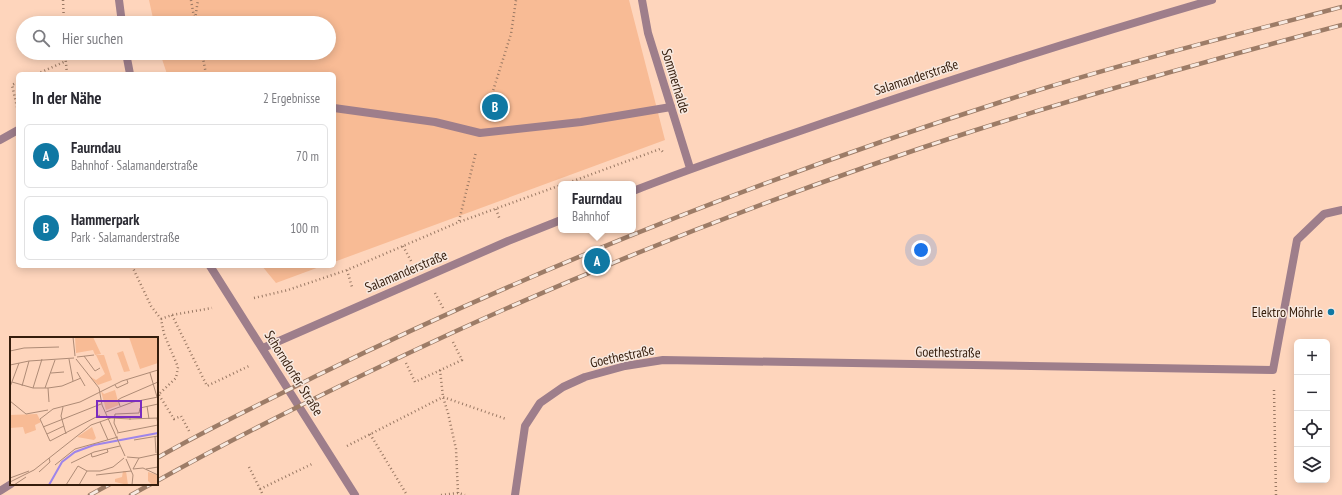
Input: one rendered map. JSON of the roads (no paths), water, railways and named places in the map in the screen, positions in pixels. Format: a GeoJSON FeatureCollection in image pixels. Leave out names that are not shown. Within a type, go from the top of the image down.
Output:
{"type":"FeatureCollection","features":[{"type":"Feature","properties":{"kind":"street"},"geometry":{"type":"LineString","coordinates":[[119,0],[121,16]]}},
{"type":"Feature","properties":{"kind":"street","name":"Sommerhalde"},"geometry":{"type":"LineString","coordinates":[[642,0],[648,33],[690,168]]}},
{"type":"Feature","properties":{"kind":"street","name":"Salamanderstraße"},"geometry":{"type":"LineString","coordinates":[[636,190],[690,168],[931,86],[1099,32],[1212,0]]}},
{"type":"Feature","properties":{"kind":"street"},"geometry":{"type":"LineString","coordinates":[[127,60],[130,72]]}},
{"type":"Feature","properties":{"kind":"street"},"geometry":{"type":"LineString","coordinates":[[336,108],[435,122],[480,133],[581,122],[671,107]]}},
{"type":"Feature","properties":{"kind":"street"},"geometry":{"type":"LineString","coordinates":[[0,140],[16,131]]}},
{"type":"Feature","properties":{"kind":"street","name":"Goethestraße"},"geometry":{"type":"LineString","coordinates":[[515,495],[525,426],[540,403],[563,387],[585,378],[625,366],[663,360],[1273,370],[1297,240],[1324,214],[1342,210]]}},
{"type":"Feature","properties":{"kind":"street","name":"Salamanderstraße"},"geometry":{"type":"LineString","coordinates":[[263,348],[508,241],[558,221]]}},
{"type":"Feature","properties":{"kind":"street","name":"Schorndorfer Straße"},"geometry":{"type":"LineString","coordinates":[[211,268],[355,495]]}},
{"type":"Feature","properties":{"kind":"street"},"geometry":{"type":"LineString","coordinates":[[0,491],[10,485]]}},
{"type":"Feature","properties":{"kind":"railway"},"geometry":{"type":"LineString","coordinates":[[158,457],[196,436],[316,376],[485,297],[571,260],[745,191],[921,128],[1051,86],[1175,51],[1342,7]]}},
{"type":"Feature","properties":{"kind":"railway"},"geometry":{"type":"LineString","coordinates":[[158,480],[267,422],[417,349],[582,276],[710,224],[841,176],[973,131],[1157,76],[1342,25]]}},
{"type":"Feature","properties":{"kind":"railway"},"geometry":{"type":"LineString","coordinates":[[90,495],[108,485]]}},
{"type":"Feature","properties":{"kind":"railway"},"geometry":{"type":"LineString","coordinates":[[131,495],[149,485]]}},
{"type":"Feature","properties":{"kind":"place","name":"Hammerpark"},"geometry":{"type":"Point","coordinates":[495,107]}},
{"type":"Feature","properties":{"kind":"place","name":"Faurndau"},"geometry":{"type":"Point","coordinates":[597,261]}},
{"type":"Feature","properties":{"kind":"place","name":"Elektro Möhrle"},"geometry":{"type":"Point","coordinates":[1331,312]}}]}
